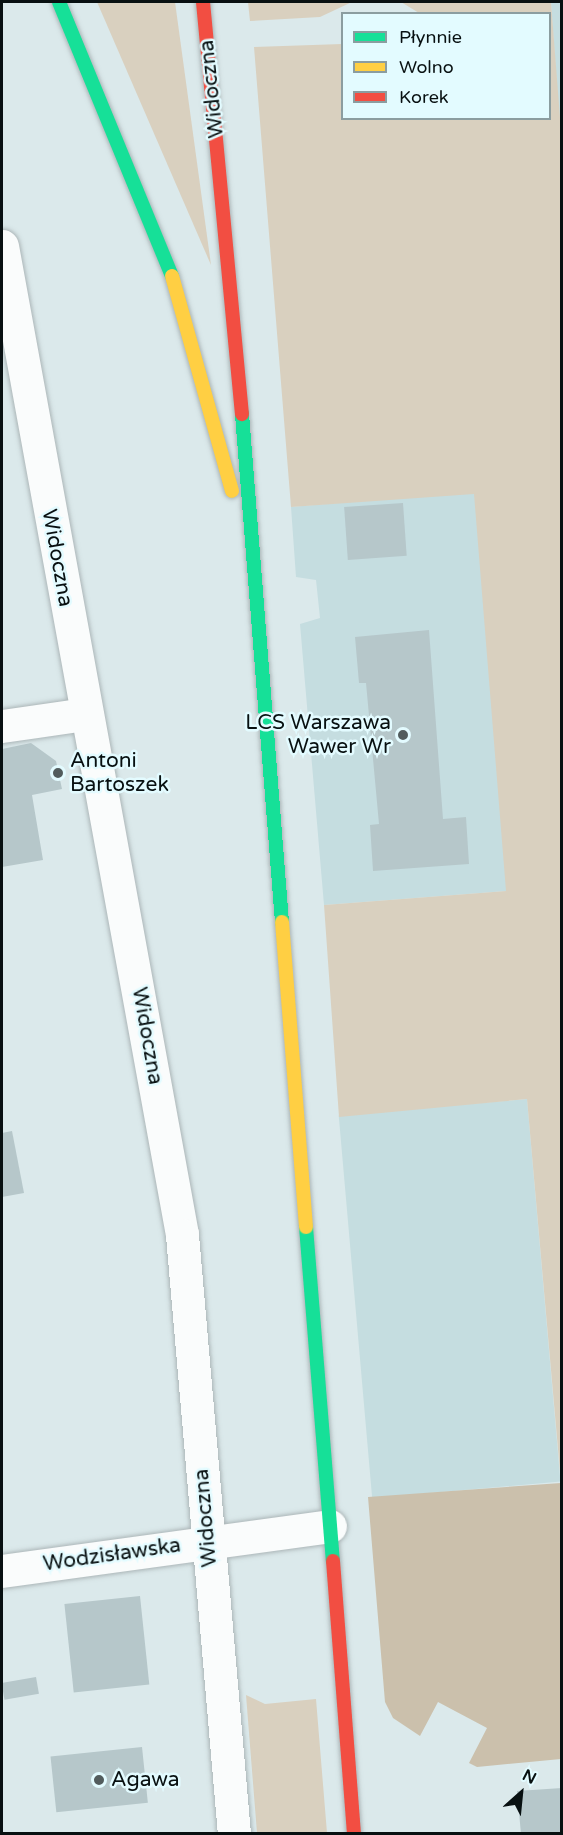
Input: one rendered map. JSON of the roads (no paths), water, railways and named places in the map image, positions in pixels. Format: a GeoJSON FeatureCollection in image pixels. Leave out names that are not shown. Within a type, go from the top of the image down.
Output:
{"type":"FeatureCollection","features":[{"type":"Feature","properties":{"kind":"main road","name":"Widoczna"},"geometry":{"type":"LineString","coordinates":[[59,2],[181,298],[253,571]]}},
{"type":"Feature","properties":{"kind":"main road","name":"Widoczna"},"geometry":{"type":"LineString","coordinates":[[203,2],[232,281],[354,1833]]}},
{"type":"Feature","properties":{"kind":"street","name":"Widoczna"},"geometry":{"type":"LineString","coordinates":[[2,246],[85,714],[182,1235],[234,1833]]}},
{"type":"Feature","properties":{"kind":"street"},"geometry":{"type":"LineString","coordinates":[[2,726],[85,714]]}},
{"type":"Feature","properties":{"kind":"street","name":"Wodzisławska"},"geometry":{"type":"LineString","coordinates":[[2,1571],[330,1526]]}},
{"type":"Feature","properties":{"kind":"place","name":"LCS Warszawa Wawer Wr"},"geometry":{"type":"Point","coordinates":[403,735]}},
{"type":"Feature","properties":{"kind":"place","name":"Antoni Bartoszek"},"geometry":{"type":"Point","coordinates":[58,773]}},
{"type":"Feature","properties":{"kind":"place","name":"Agawa"},"geometry":{"type":"Point","coordinates":[99,1780]}}]}
